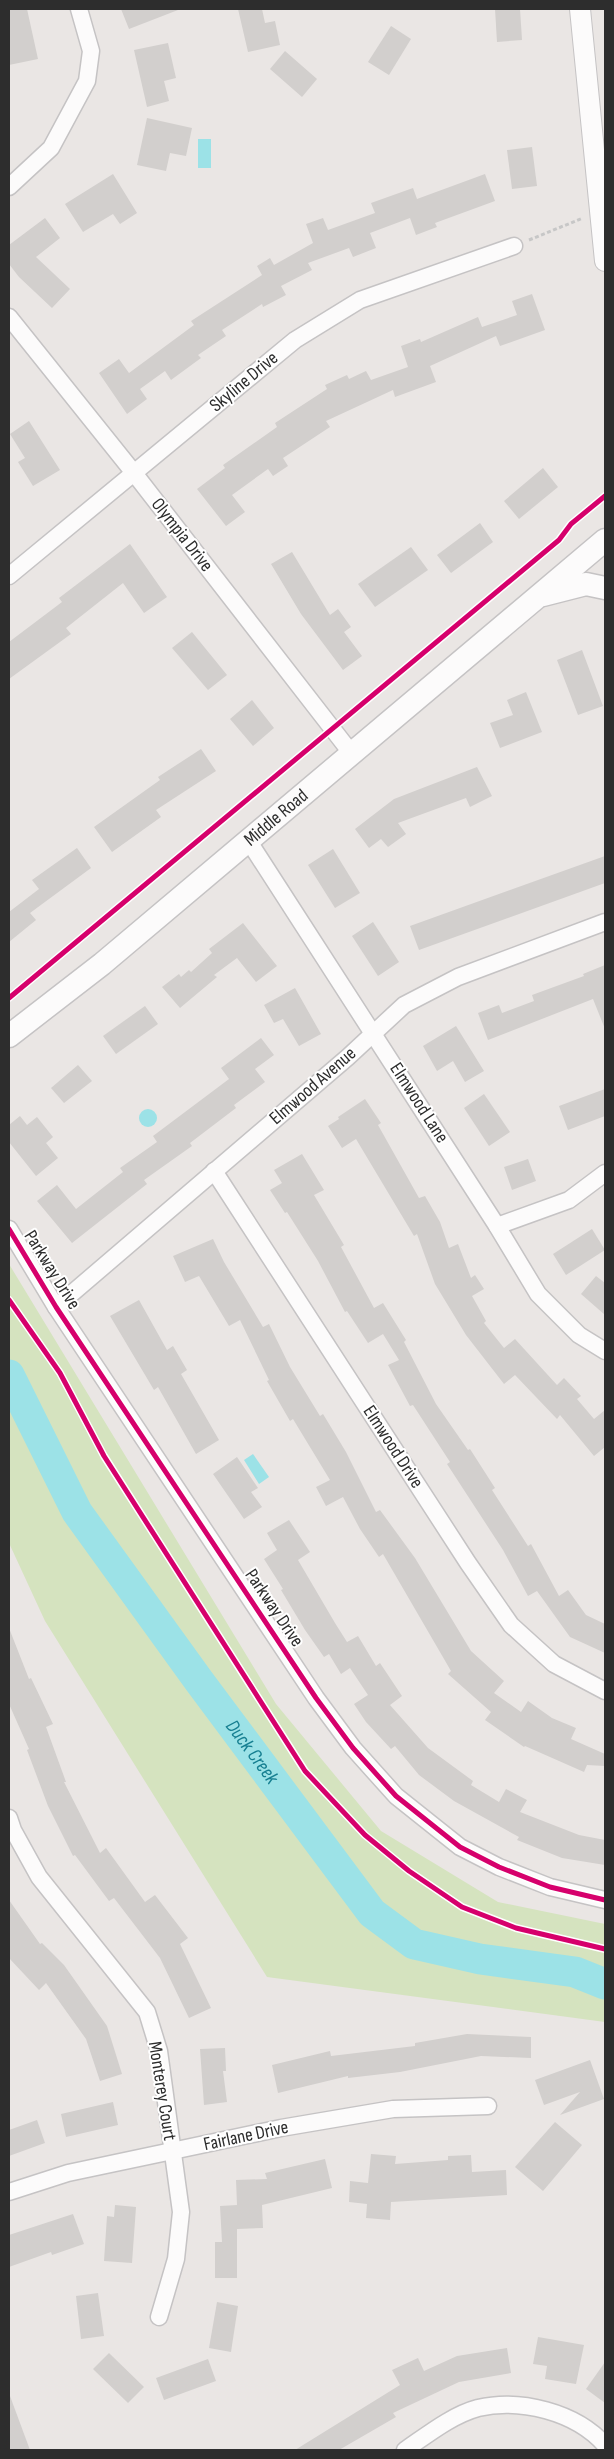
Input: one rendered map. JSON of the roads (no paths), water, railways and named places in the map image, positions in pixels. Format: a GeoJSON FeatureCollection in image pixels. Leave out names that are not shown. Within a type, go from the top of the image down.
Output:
{"type":"FeatureCollection","features":[{"type":"Feature","properties":{"kind":"main road","name":"Middle Road"},"geometry":{"type":"LineString","coordinates":[[9,1036],[102,964],[605,540]]}},
{"type":"Feature","properties":{"kind":"main road","name":"Middle Road"},"geometry":{"type":"LineString","coordinates":[[539,595],[586,584],[605,588]]}},
{"type":"Feature","properties":{"kind":"street"},"geometry":{"type":"LineString","coordinates":[[9,187],[50,148],[87,81],[91,51],[79,9]]}},
{"type":"Feature","properties":{"kind":"street"},"geometry":{"type":"LineString","coordinates":[[580,9],[605,261]]}},
{"type":"Feature","properties":{"kind":"street","name":"Skyline Drive"},"geometry":{"type":"LineString","coordinates":[[9,576],[295,340],[360,300],[514,246]]}},
{"type":"Feature","properties":{"kind":"street","name":"Olympia Drive"},"geometry":{"type":"LineString","coordinates":[[9,317],[134,473],[352,754]]}},
{"type":"Feature","properties":{"kind":"street","name":"Elmwood Lane"},"geometry":{"type":"LineString","coordinates":[[248,840],[498,1226],[538,1294],[579,1335],[605,1351]]}},
{"type":"Feature","properties":{"kind":"street","name":"Elmwood Avenue"},"geometry":{"type":"LineString","coordinates":[[56,1307],[404,1005],[458,977],[605,922]]}},
{"type":"Feature","properties":{"kind":"street","name":"Elmwood Drive"},"geometry":{"type":"LineString","coordinates":[[214,1171],[468,1563],[511,1625],[554,1664],[605,1690]]}},
{"type":"Feature","properties":{"kind":"street"},"geometry":{"type":"LineString","coordinates":[[498,1226],[569,1200],[605,1173]]}},
{"type":"Feature","properties":{"kind":"street","name":"Parkway Drive"},"geometry":{"type":"LineString","coordinates":[[9,1229],[56,1307],[316,1698],[353,1748],[396,1796],[460,1847],[499,1867],[550,1887],[605,1900]]}},
{"type":"Feature","properties":{"kind":"street","name":"Monterey Court"},"geometry":{"type":"LineString","coordinates":[[9,1818],[13,1830],[39,1877],[147,2012],[159,2051],[181,2212],[176,2259],[159,2317]]}},
{"type":"Feature","properties":{"kind":"street","name":"Fairlane Drive"},"geometry":{"type":"LineString","coordinates":[[9,2192],[68,2173],[281,2128],[393,2109],[488,2106]]}},
{"type":"Feature","properties":{"kind":"street"},"geometry":{"type":"LineString","coordinates":[[405,2450],[442,2425],[478,2408],[508,2405],[542,2409],[576,2423],[600,2438],[605,2445]]}},
{"type":"Feature","properties":{"kind":"water"},"geometry":{"type":"Polygon","coordinates":[[[198,139],[211,139],[211,168],[198,168],[198,139]]]}},
{"type":"Feature","properties":{"kind":"water"},"geometry":{"type":"Polygon","coordinates":[[[144,1109],[152,1109],[157,1114],[155,1125],[144,1127],[139,1122],[139,1114],[144,1109]]]}},
{"type":"Feature","properties":{"kind":"water"},"geometry":{"type":"Polygon","coordinates":[[[253,1454],[269,1477],[259,1484],[244,1460],[253,1454]]]}},
{"type":"Feature","properties":{"kind":"waterway","name":"Duck Creek"},"geometry":{"type":"LineString","coordinates":[[9,1375],[77,1512],[199,1681],[372,1913],[414,1944],[480,1959],[575,1972],[605,1984]]}}]}
